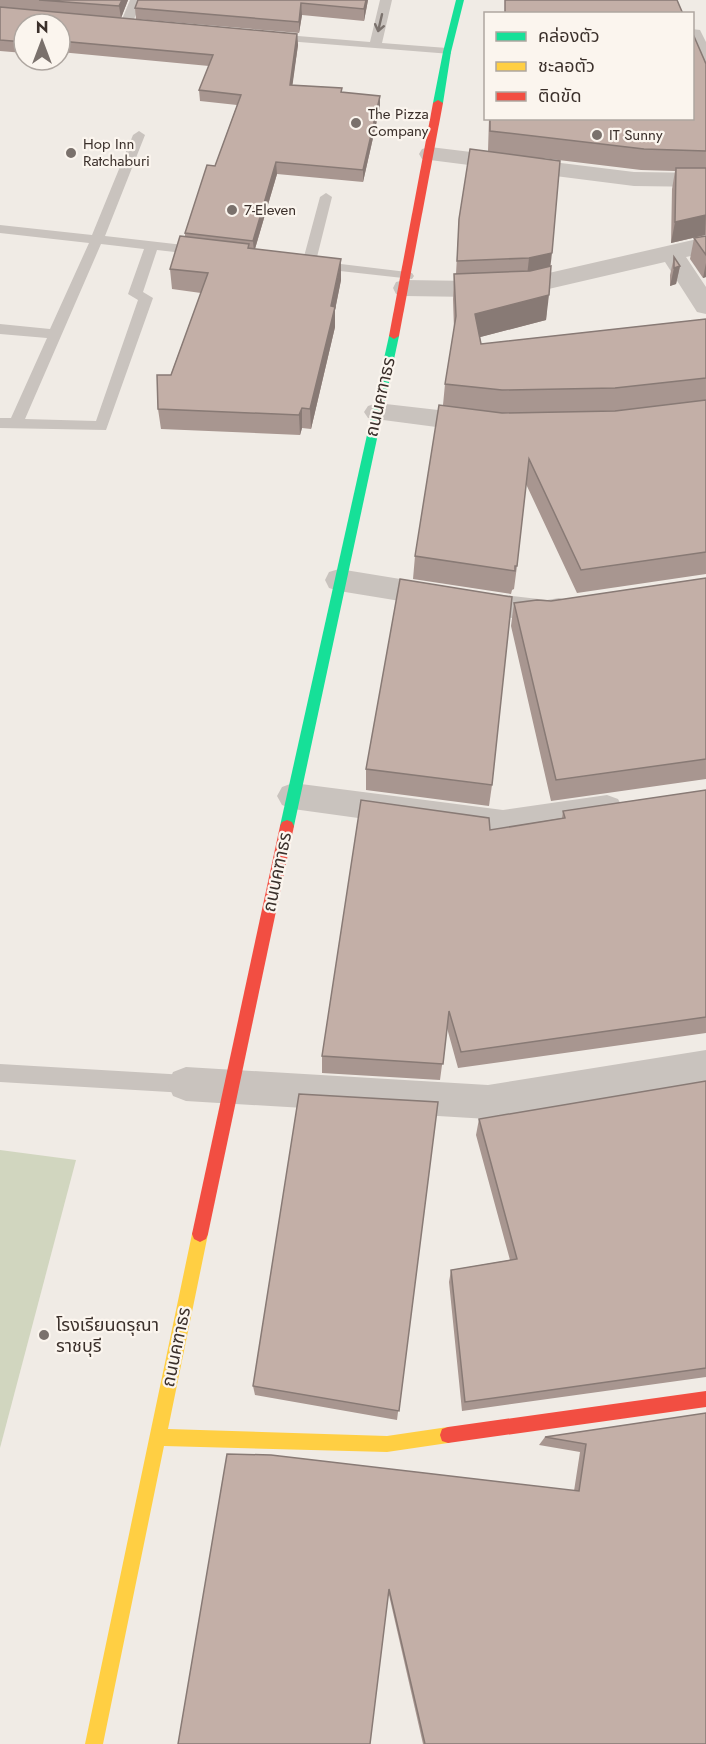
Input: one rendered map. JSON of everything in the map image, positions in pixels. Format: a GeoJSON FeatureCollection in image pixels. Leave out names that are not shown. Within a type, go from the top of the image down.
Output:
{"type":"FeatureCollection","features":[{"type":"Feature","properties":{"kind":"street","name":"ถนนคฑาธร"},"geometry":{"type":"LineString","coordinates":[[94,1744],[230,1088],[339,580],[406,282],[447,52],[460,0]]}},
{"type":"Feature","properties":{"kind":"street"},"geometry":{"type":"LineString","coordinates":[[694,37],[706,63]]}},
{"type":"Feature","properties":{"kind":"street"},"geometry":{"type":"LineString","coordinates":[[430,154],[634,179],[706,180]]}},
{"type":"Feature","properties":{"kind":"street"},"geometry":{"type":"LineString","coordinates":[[406,282],[472,289],[527,286],[706,245]]}},
{"type":"Feature","properties":{"kind":"street"},"geometry":{"type":"LineString","coordinates":[[672,254],[706,306]]}},
{"type":"Feature","properties":{"kind":"street"},"geometry":{"type":"LineString","coordinates":[[376,412],[510,426]]}},
{"type":"Feature","properties":{"kind":"street"},"geometry":{"type":"LineString","coordinates":[[339,580],[486,604],[547,610],[581,605]]}},
{"type":"Feature","properties":{"kind":"street"},"geometry":{"type":"LineString","coordinates":[[293,796],[503,824],[638,804]]}},
{"type":"Feature","properties":{"kind":"street"},"geometry":{"type":"LineString","coordinates":[[186,1084],[488,1102],[706,1066]]}},
{"type":"Feature","properties":{"kind":"street"},"geometry":{"type":"LineString","coordinates":[[157,1437],[387,1444],[706,1399]]}},
{"type":"Feature","properties":{"kind":"lane"},"geometry":{"type":"LineString","coordinates":[[126,24],[136,0]]}},
{"type":"Feature","properties":{"kind":"lane"},"geometry":{"type":"LineString","coordinates":[[375,46],[386,0]]}},
{"type":"Feature","properties":{"kind":"lane"},"geometry":{"type":"LineString","coordinates":[[264,36],[447,52]]}},
{"type":"Feature","properties":{"kind":"lane"},"geometry":{"type":"LineString","coordinates":[[16,423],[97,239],[139,135]]}},
{"type":"Feature","properties":{"kind":"lane"},"geometry":{"type":"LineString","coordinates":[[327,197],[304,263],[406,282]]}},
{"type":"Feature","properties":{"kind":"lane"},"geometry":{"type":"LineString","coordinates":[[0,229],[220,253]]}},
{"type":"Feature","properties":{"kind":"lane"},"geometry":{"type":"LineString","coordinates":[[0,423],[100,426],[146,298],[135,294],[152,245]]}},
{"type":"Feature","properties":{"kind":"lane"},"geometry":{"type":"LineString","coordinates":[[0,329],[56,334]]}},
{"type":"Feature","properties":{"kind":"lane"},"geometry":{"type":"LineString","coordinates":[[0,1073],[186,1084]]}},
{"type":"Feature","properties":{"kind":"green space"},"geometry":{"type":"Polygon","coordinates":[[[0,1150],[76,1160],[0,1448],[0,1150]]]}},
{"type":"Feature","properties":{"kind":"building"},"geometry":{"type":"Polygon","coordinates":[[[39,0],[122,0],[119,6],[39,0]]]}},
{"type":"Feature","properties":{"kind":"building"},"geometry":{"type":"Polygon","coordinates":[[[138,0],[366,0],[364,9],[301,3],[299,22],[135,8],[138,0]]]}},
{"type":"Feature","properties":{"kind":"building"},"geometry":{"type":"Polygon","coordinates":[[[505,0],[677,0],[682,12],[505,12],[505,0]]]}},
{"type":"Feature","properties":{"kind":"building"},"geometry":{"type":"Polygon","coordinates":[[[0,7],[55,12],[12,12],[12,41],[0,40],[0,7]]]}},
{"type":"Feature","properties":{"kind":"building"},"geometry":{"type":"Polygon","coordinates":[[[72,14],[297,34],[290,85],[342,88],[341,92],[380,96],[363,170],[276,162],[253,241],[185,233],[207,165],[215,166],[241,95],[199,90],[213,55],[72,42],[72,14]]]}},
{"type":"Feature","properties":{"kind":"building"},"geometry":{"type":"Polygon","coordinates":[[[694,36],[706,64],[706,151],[644,149],[490,131],[490,120],[694,120],[694,36]]]}},
{"type":"Feature","properties":{"kind":"building"},"geometry":{"type":"Polygon","coordinates":[[[470,149],[560,161],[552,253],[529,258],[457,261],[459,219],[470,149]]]}},
{"type":"Feature","properties":{"kind":"building"},"geometry":{"type":"Polygon","coordinates":[[[676,168],[706,168],[706,215],[675,222],[676,168]]]}},
{"type":"Feature","properties":{"kind":"building"},"geometry":{"type":"Polygon","coordinates":[[[180,236],[249,244],[248,248],[341,259],[331,306],[335,307],[310,409],[302,408],[299,415],[158,409],[157,375],[171,375],[208,273],[170,269],[180,236]]]}},
{"type":"Feature","properties":{"kind":"building"},"geometry":{"type":"Polygon","coordinates":[[[706,236],[706,255],[694,238],[706,236]]]}},
{"type":"Feature","properties":{"kind":"building"},"geometry":{"type":"Polygon","coordinates":[[[674,257],[680,266],[674,268],[674,257]]]}},
{"type":"Feature","properties":{"kind":"building"},"geometry":{"type":"Polygon","coordinates":[[[551,266],[549,295],[475,314],[481,344],[706,319],[706,378],[615,388],[502,390],[445,384],[456,316],[454,274],[530,271],[551,266]]]}},
{"type":"Feature","properties":{"kind":"building"},"geometry":{"type":"Polygon","coordinates":[[[706,400],[706,552],[581,570],[529,459],[515,571],[415,556],[439,405],[502,413],[615,411],[706,400]]]}},
{"type":"Feature","properties":{"kind":"building"},"geometry":{"type":"Polygon","coordinates":[[[706,578],[706,759],[556,780],[514,603],[551,601],[706,578]]]}},
{"type":"Feature","properties":{"kind":"building"},"geometry":{"type":"Polygon","coordinates":[[[400,579],[512,597],[492,785],[366,769],[400,579]]]}},
{"type":"Feature","properties":{"kind":"building"},"geometry":{"type":"Polygon","coordinates":[[[706,790],[706,1017],[461,1052],[449,1011],[443,1064],[322,1056],[361,800],[489,818],[490,830],[565,818],[563,811],[706,790]]]}},
{"type":"Feature","properties":{"kind":"building"},"geometry":{"type":"Polygon","coordinates":[[[706,1081],[706,1368],[465,1402],[451,1270],[517,1259],[479,1119],[706,1081]]]}},
{"type":"Feature","properties":{"kind":"building"},"geometry":{"type":"Polygon","coordinates":[[[299,1094],[438,1102],[399,1411],[253,1386],[299,1094]]]}},
{"type":"Feature","properties":{"kind":"building"},"geometry":{"type":"Polygon","coordinates":[[[706,1413],[706,1744],[425,1744],[389,1589],[370,1744],[178,1744],[227,1454],[271,1455],[579,1491],[586,1444],[545,1437],[706,1413]]]}},
{"type":"Feature","properties":{"kind":"traffic: fast"},"geometry":{"type":"LineString","coordinates":[[438,103],[447,52],[460,0]]}},
{"type":"Feature","properties":{"kind":"traffic: fast"},"geometry":{"type":"LineString","coordinates":[[287,826],[394,336]]}},
{"type":"Feature","properties":{"kind":"traffic: slow"},"geometry":{"type":"LineString","coordinates":[[94,1744],[200,1234]]}},
{"type":"Feature","properties":{"kind":"traffic: slow"},"geometry":{"type":"LineString","coordinates":[[157,1437],[387,1444],[448,1435]]}},
{"type":"Feature","properties":{"kind":"traffic: jam"},"geometry":{"type":"LineString","coordinates":[[394,336],[438,103]]}},
{"type":"Feature","properties":{"kind":"traffic: jam"},"geometry":{"type":"LineString","coordinates":[[200,1234],[287,826]]}},
{"type":"Feature","properties":{"kind":"traffic: jam"},"geometry":{"type":"LineString","coordinates":[[448,1435],[706,1399]]}},
{"type":"Feature","properties":{"kind":"place","name":"The Pizza Company"},"geometry":{"type":"Point","coordinates":[356,123]}},
{"type":"Feature","properties":{"kind":"place","name":"IT Sunny"},"geometry":{"type":"Point","coordinates":[597,135]}},
{"type":"Feature","properties":{"kind":"place","name":"Hop Inn Ratchaburi"},"geometry":{"type":"Point","coordinates":[71,153]}},
{"type":"Feature","properties":{"kind":"place","name":"7-Eleven"},"geometry":{"type":"Point","coordinates":[232,210]}},
{"type":"Feature","properties":{"kind":"place","name":"โรงเรียนดรุณา ราชบุรี"},"geometry":{"type":"Point","coordinates":[44,1335]}}]}
